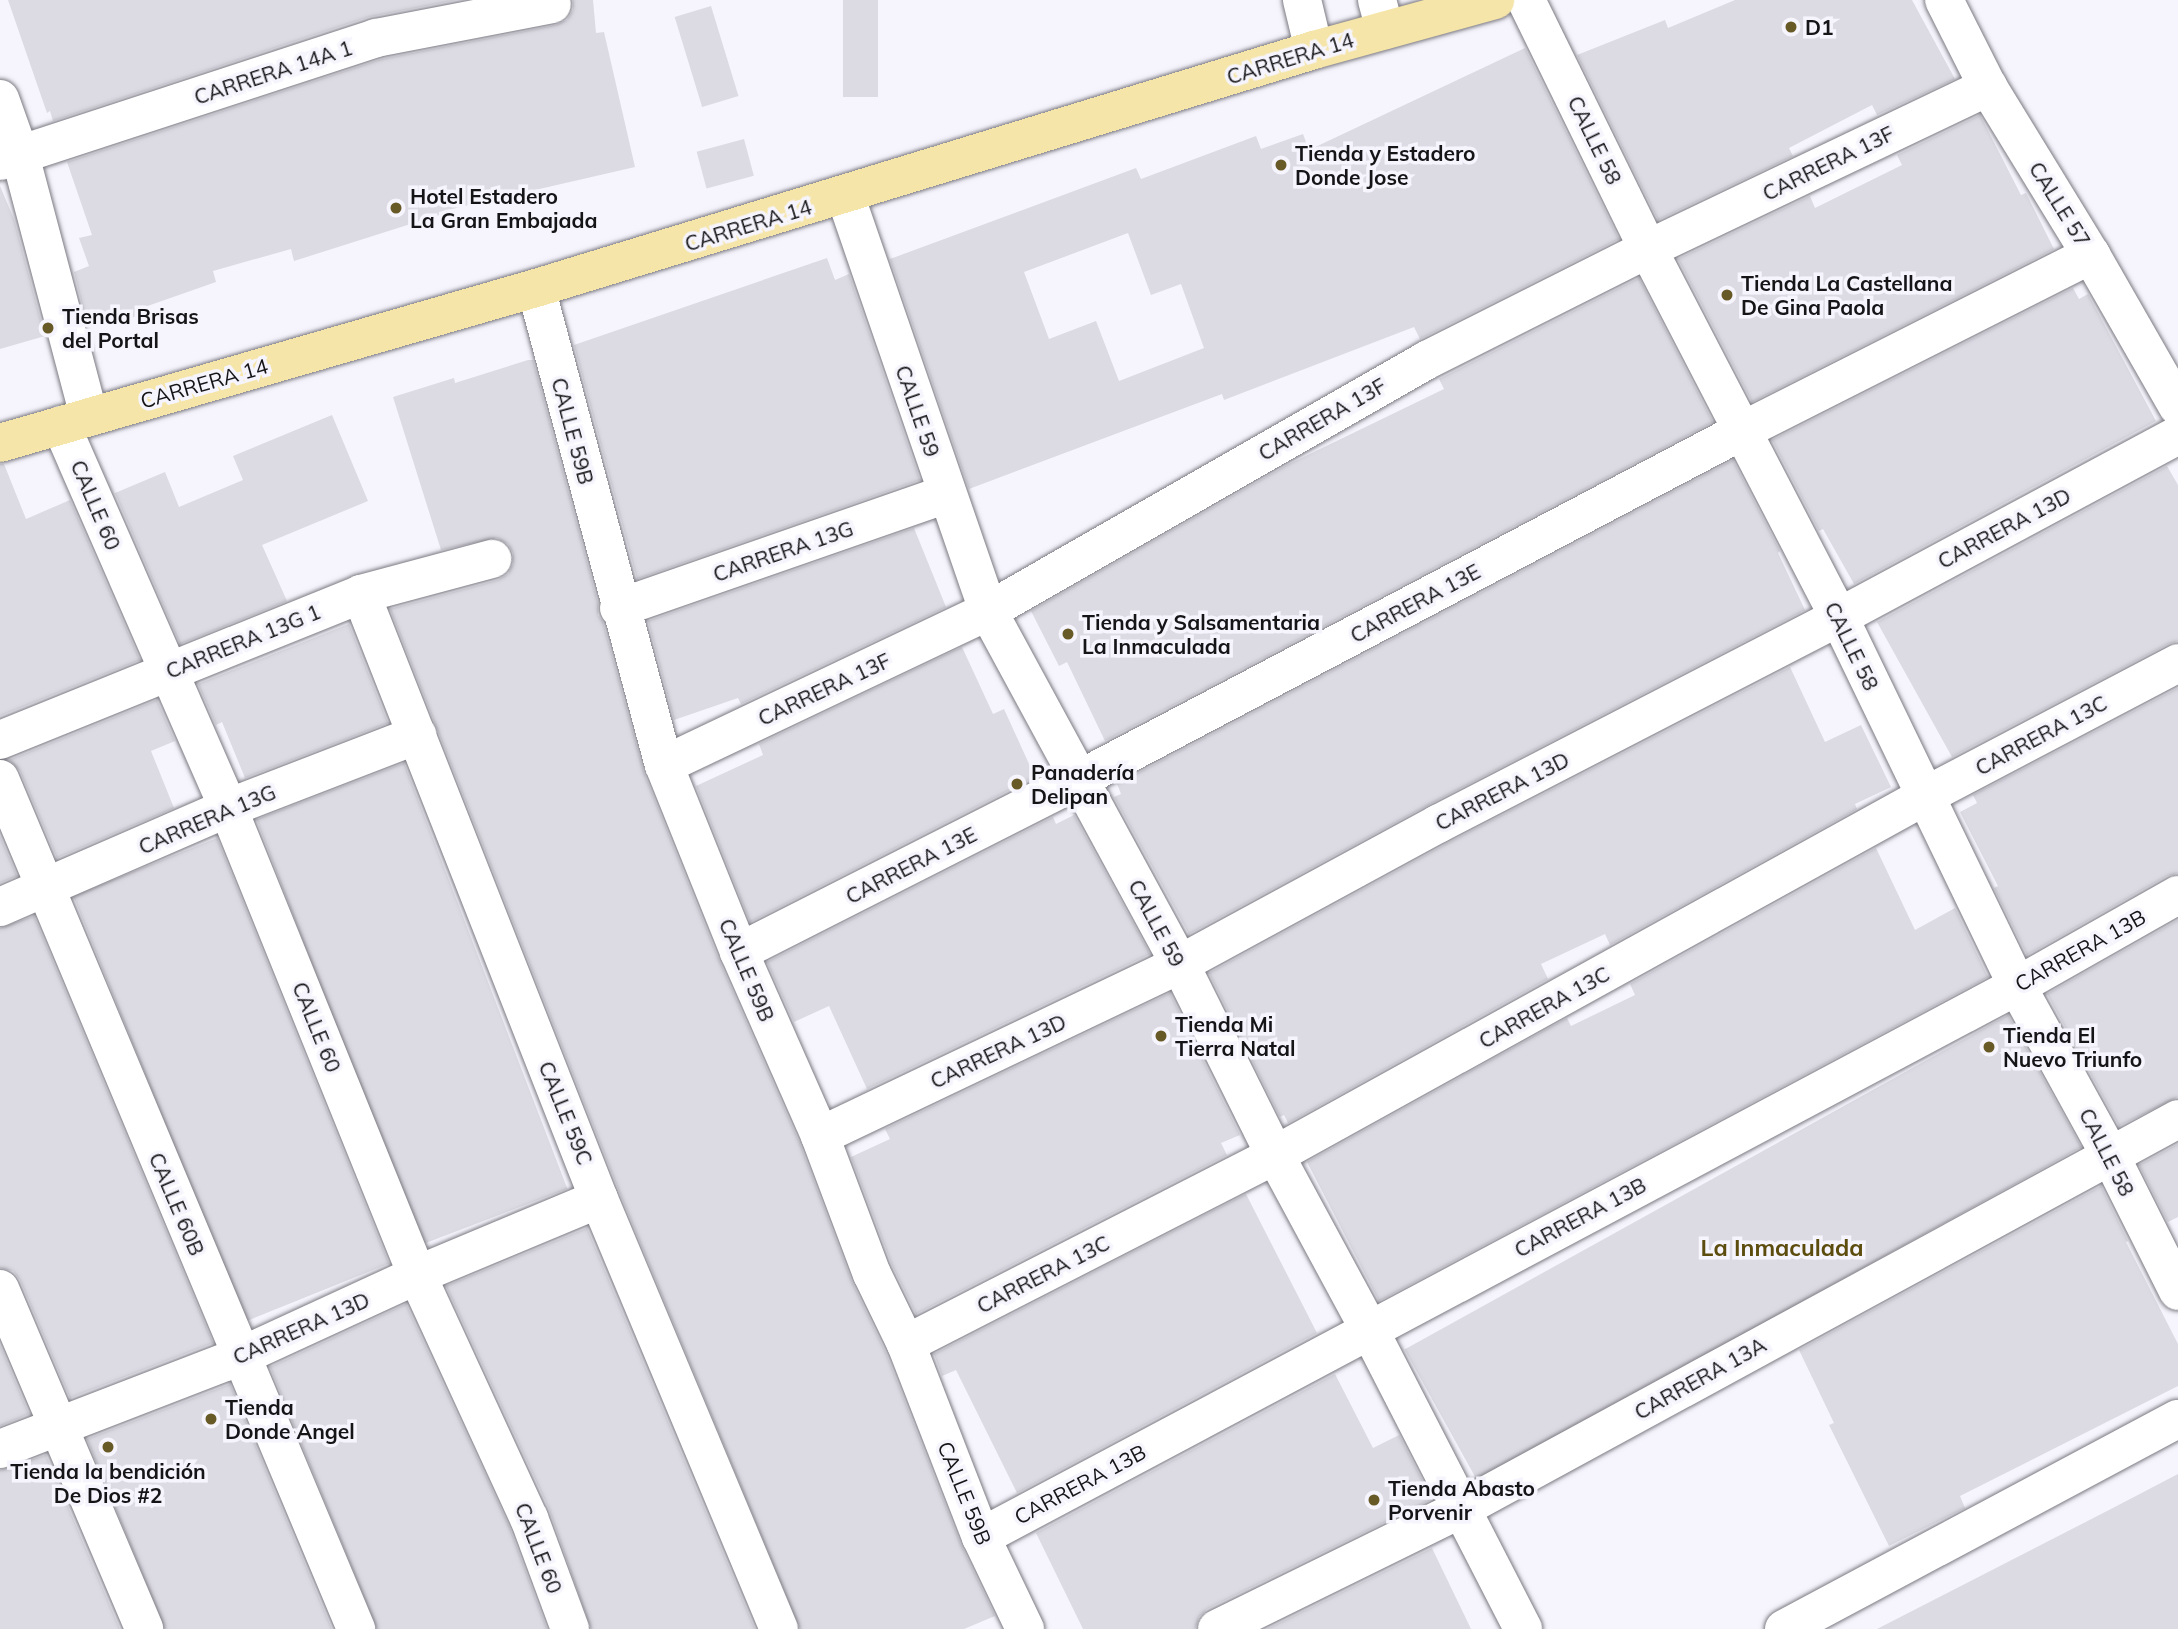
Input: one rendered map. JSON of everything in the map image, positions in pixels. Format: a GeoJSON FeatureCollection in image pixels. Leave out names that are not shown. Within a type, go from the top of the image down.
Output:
{"type":"FeatureCollection","features":[{"type":"Feature","properties":{"kind":"main road","name":"CARRERA 14"},"geometry":{"type":"LineString","coordinates":[[0,443],[536,288],[1314,50],[1381,15],[1495,0]]}},
{"type":"Feature","properties":{"kind":"street"},"geometry":{"type":"LineString","coordinates":[[1301,0],[1314,50]]}},
{"type":"Feature","properties":{"kind":"street","name":"CALLE 58"},"geometry":{"type":"LineString","coordinates":[[1526,0],[1648,249],[1839,617],[2017,986],[2110,1155],[2178,1291]]}},
{"type":"Feature","properties":{"kind":"street","name":"CALLE 57"},"geometry":{"type":"LineString","coordinates":[[1944,0],[1988,87],[2091,255],[2178,407]]}},
{"type":"Feature","properties":{"kind":"street","name":"CARRERA 14A 1"},"geometry":{"type":"LineString","coordinates":[[10,158],[376,38],[552,4]]}},
{"type":"Feature","properties":{"kind":"street","name":"CARRERA 13F"},"geometry":{"type":"LineString","coordinates":[[664,765],[988,611],[1427,360],[1648,249],[1988,87]]}},
{"type":"Feature","properties":{"kind":"street","name":"CALLE 60"},"geometry":{"type":"LineString","coordinates":[[0,99],[10,158],[75,421],[168,672],[228,808],[417,1275],[529,1518],[570,1629]]}},
{"type":"Feature","properties":{"kind":"street","name":"CALLE 59"},"geometry":{"type":"LineString","coordinates":[[845,195],[988,611],[1180,964],[1275,1155],[1369,1329],[1523,1629]]}},
{"type":"Feature","properties":{"kind":"street","name":"CARRERA 13E"},"geometry":{"type":"LineString","coordinates":[[739,952],[1080,779],[1742,431],[2091,255]]}},
{"type":"Feature","properties":{"kind":"street","name":"CALLE 59B"},"geometry":{"type":"LineString","coordinates":[[536,288],[619,608],[664,765],[739,952],[820,1136],[873,1274],[906,1344],[981,1537],[1024,1629]]}},
{"type":"Feature","properties":{"kind":"street","name":"CARRERA 13D"},"geometry":{"type":"LineString","coordinates":[[820,1136],[1180,964],[1438,824],[1839,617],[2178,435]]}},
{"type":"Feature","properties":{"kind":"street","name":"CARRERA 13G"},"geometry":{"type":"LineString","coordinates":[[619,608],[946,494]]}},
{"type":"Feature","properties":{"kind":"street","name":"CARRERA 13G 1"},"geometry":{"type":"LineString","coordinates":[[0,740],[361,594],[492,559]]}},
{"type":"Feature","properties":{"kind":"street","name":"CALLE 59C"},"geometry":{"type":"LineString","coordinates":[[361,594],[599,1199],[779,1629]]}},
{"type":"Feature","properties":{"kind":"street","name":"CARRERA 13C"},"geometry":{"type":"LineString","coordinates":[[906,1344],[1275,1155],[1925,796],[2178,663]]}},
{"type":"Feature","properties":{"kind":"street","name":"CARRERA 13G"},"geometry":{"type":"LineString","coordinates":[[0,907],[228,808],[416,735]]}},
{"type":"Feature","properties":{"kind":"street","name":"CALLE 60B"},"geometry":{"type":"LineString","coordinates":[[0,779],[356,1629]]}},
{"type":"Feature","properties":{"kind":"street","name":"CARRERA 13B"},"geometry":{"type":"LineString","coordinates":[[981,1537],[2017,986],[2178,895]]}},
{"type":"Feature","properties":{"kind":"street","name":"CARRERA 13A"},"geometry":{"type":"LineString","coordinates":[[1217,1629],[1461,1509],[2178,1119]]}},
{"type":"Feature","properties":{"kind":"street","name":"CARRERA 13D"},"geometry":{"type":"LineString","coordinates":[[0,1449],[241,1356],[417,1275],[599,1199]]}},
{"type":"Feature","properties":{"kind":"street"},"geometry":{"type":"LineString","coordinates":[[0,1289],[144,1629]]}},
{"type":"Feature","properties":{"kind":"street"},"geometry":{"type":"LineString","coordinates":[[1784,1629],[2178,1419]]}},
{"type":"Feature","properties":{"kind":"building"},"geometry":{"type":"Polygon","coordinates":[[[8,0],[457,0],[369,17],[53,121],[50,111],[47,113],[8,0]]]}},
{"type":"Feature","properties":{"kind":"building"},"geometry":{"type":"Polygon","coordinates":[[[573,0],[593,0],[596,33],[604,32],[635,167],[439,212],[439,215],[294,261],[291,249],[213,271],[216,282],[139,309],[141,315],[101,326],[100,320],[87,324],[74,272],[89,266],[79,238],[92,235],[67,162],[382,59],[556,25],[567,20],[573,10],[573,0]]]}},
{"type":"Feature","properties":{"kind":"building"},"geometry":{"type":"Polygon","coordinates":[[[843,0],[878,0],[878,97],[843,97],[843,0]]]}},
{"type":"Feature","properties":{"kind":"building"},"geometry":{"type":"Polygon","coordinates":[[[1735,0],[1912,0],[1955,79],[1877,115],[1872,105],[1789,148],[1793,156],[1658,220],[1577,55],[1665,20],[1668,28],[1735,0]]]}},
{"type":"Feature","properties":{"kind":"building"},"geometry":{"type":"Polygon","coordinates":[[[711,6],[738,96],[702,107],[675,17],[711,6]]]}},
{"type":"Feature","properties":{"kind":"building"},"geometry":{"type":"Polygon","coordinates":[[[1525,48],[1619,239],[1420,339],[1414,327],[1224,400],[1222,394],[969,489],[890,259],[1136,168],[1141,179],[1256,136],[1261,149],[1303,134],[1309,150],[1525,48]],[[1128,233],[1024,272],[1049,339],[1096,321],[1119,381],[1204,348],[1181,284],[1151,295],[1128,233]]]}},
{"type":"Feature","properties":{"kind":"building"},"geometry":{"type":"Polygon","coordinates":[[[1980,115],[2021,195],[2026,193],[2054,249],[1752,402],[1678,259],[1810,196],[1815,208],[1902,165],[1897,155],[1980,115]]]}},
{"type":"Feature","properties":{"kind":"building"},"geometry":{"type":"Polygon","coordinates":[[[744,139],[754,176],[707,188],[697,152],[744,139]]]}},
{"type":"Feature","properties":{"kind":"building"},"geometry":{"type":"Polygon","coordinates":[[[0,186],[14,219],[45,336],[0,349],[0,186]]]}},
{"type":"Feature","properties":{"kind":"building"},"geometry":{"type":"Polygon","coordinates":[[[827,258],[835,280],[849,274],[920,480],[637,579],[574,345],[827,258]]]}},
{"type":"Feature","properties":{"kind":"building"},"geometry":{"type":"Polygon","coordinates":[[[1639,278],[1713,422],[1105,741],[1067,662],[1059,666],[1031,611],[1287,465],[1444,389],[1439,379],[1639,278]]]}},
{"type":"Feature","properties":{"kind":"building"},"geometry":{"type":"Polygon","coordinates":[[[2073,288],[2079,299],[2088,294],[2156,421],[1854,584],[1823,529],[1819,531],[1772,440],[2073,288]]]}},
{"type":"Feature","properties":{"kind":"building"},"geometry":{"type":"Polygon","coordinates":[[[533,360],[598,603],[598,615],[603,622],[644,773],[719,960],[800,1144],[852,1282],[886,1353],[961,1545],[995,1616],[964,1629],[800,1629],[619,1191],[390,609],[498,580],[508,574],[513,564],[513,553],[508,544],[497,538],[441,550],[393,397],[454,378],[455,383],[533,360]]]}},
{"type":"Feature","properties":{"kind":"building"},"geometry":{"type":"Polygon","coordinates":[[[332,415],[368,501],[262,545],[287,601],[180,644],[115,493],[165,472],[179,507],[243,480],[233,456],[332,415]]]}},
{"type":"Feature","properties":{"kind":"building"},"geometry":{"type":"Polygon","coordinates":[[[1733,460],[1780,551],[1778,553],[1805,610],[1428,805],[1189,934],[1114,797],[1121,794],[1117,784],[1733,460]]]}},
{"type":"Feature","properties":{"kind":"building"},"geometry":{"type":"Polygon","coordinates":[[[0,464],[4,464],[26,519],[70,500],[140,660],[0,716],[0,464]]]}},
{"type":"Feature","properties":{"kind":"building"},"geometry":{"type":"Polygon","coordinates":[[[2167,466],[2178,485],[2178,641],[1952,757],[1877,622],[2167,466]]]}},
{"type":"Feature","properties":{"kind":"building"},"geometry":{"type":"Polygon","coordinates":[[[914,528],[946,607],[741,704],[738,698],[674,720],[648,621],[914,528]]]}},
{"type":"Feature","properties":{"kind":"building"},"geometry":{"type":"Polygon","coordinates":[[[349,624],[388,723],[245,778],[222,722],[216,725],[198,684],[349,624]]]}},
{"type":"Feature","properties":{"kind":"building"},"geometry":{"type":"Polygon","coordinates":[[[962,647],[993,714],[1004,709],[1035,777],[750,922],[696,786],[763,755],[759,744],[962,647]]]}},
{"type":"Feature","properties":{"kind":"building"},"geometry":{"type":"Polygon","coordinates":[[[1790,667],[1825,742],[1861,725],[1891,787],[1855,804],[1857,809],[1610,945],[1605,934],[1541,964],[1548,979],[1288,1123],[1284,1115],[1280,1117],[1209,973],[1448,843],[1790,667]]]}},
{"type":"Feature","properties":{"kind":"building"},"geometry":{"type":"Polygon","coordinates":[[[2178,688],[2178,873],[2167,876],[2027,955],[1994,888],[1998,886],[1960,812],[1977,803],[1973,795],[2178,688]]]}},
{"type":"Feature","properties":{"kind":"building"},"geometry":{"type":"Polygon","coordinates":[[[157,700],[175,741],[151,751],[174,808],[57,858],[20,771],[9,760],[157,700]]]}},
{"type":"Feature","properties":{"kind":"building"},"geometry":{"type":"Polygon","coordinates":[[[404,763],[567,1189],[420,1245],[256,820],[404,763]]]}},
{"type":"Feature","properties":{"kind":"building"},"geometry":{"type":"Polygon","coordinates":[[[1074,815],[1150,954],[867,1089],[829,1006],[794,1022],[767,962],[1053,817],[1056,824],[1074,815]]]}},
{"type":"Feature","properties":{"kind":"building"},"geometry":{"type":"Polygon","coordinates":[[[0,836],[17,876],[0,883],[0,836]]]}},
{"type":"Feature","properties":{"kind":"building"},"geometry":{"type":"Polygon","coordinates":[[[217,838],[389,1264],[245,1322],[73,896],[217,838]]]}},
{"type":"Feature","properties":{"kind":"building"},"geometry":{"type":"Polygon","coordinates":[[[1876,848],[1915,930],[1955,908],[1988,977],[1379,1301],[1307,1162],[1567,1018],[1571,1026],[1635,995],[1630,984],[1876,848]]]}},
{"type":"Feature","properties":{"kind":"building"},"geometry":{"type":"Polygon","coordinates":[[[34,916],[213,1343],[70,1398],[20,1280],[13,1271],[0,1268],[0,928],[34,916]]]}},
{"type":"Feature","properties":{"kind":"building"},"geometry":{"type":"Polygon","coordinates":[[[2178,920],[2178,1097],[2119,1126],[2047,994],[2178,920]]]}},
{"type":"Feature","properties":{"kind":"building"},"geometry":{"type":"Polygon","coordinates":[[[1170,993],[1240,1135],[1221,1143],[1227,1155],[916,1314],[892,1265],[851,1157],[890,1139],[885,1129],[1170,993]]]}},
{"type":"Feature","properties":{"kind":"building"},"geometry":{"type":"Polygon","coordinates":[[[2008,1015],[2081,1147],[1478,1482],[1405,1350],[2008,1015]]]}},
{"type":"Feature","properties":{"kind":"building"},"geometry":{"type":"Polygon","coordinates":[[[2178,1144],[2178,1217],[2168,1222],[2139,1165],[2178,1144]]]}},
{"type":"Feature","properties":{"kind":"building"},"geometry":{"type":"Polygon","coordinates":[[[2101,1186],[2178,1344],[2178,1386],[1960,1496],[1965,1508],[1889,1546],[1829,1425],[1834,1423],[1799,1350],[2101,1186]]]}},
{"type":"Feature","properties":{"kind":"building"},"geometry":{"type":"Polygon","coordinates":[[[1246,1194],[1317,1333],[1017,1493],[956,1370],[942,1376],[934,1354],[1246,1194]]]}},
{"type":"Feature","properties":{"kind":"building"},"geometry":{"type":"Polygon","coordinates":[[[587,1228],[755,1629],[591,1629],[549,1509],[446,1286],[587,1228]]]}},
{"type":"Feature","properties":{"kind":"building"},"geometry":{"type":"Polygon","coordinates":[[[406,1304],[509,1526],[547,1629],[377,1629],[270,1367],[406,1304]]]}},
{"type":"Feature","properties":{"kind":"building"},"geometry":{"type":"Polygon","coordinates":[[[0,1345],[29,1414],[0,1426],[0,1345]]]}},
{"type":"Feature","properties":{"kind":"building"},"geometry":{"type":"Polygon","coordinates":[[[1335,1374],[1373,1448],[1399,1435],[1432,1499],[1207,1609],[1199,1617],[1195,1629],[1083,1629],[1036,1533],[1335,1374]]]}},
{"type":"Feature","properties":{"kind":"building"},"geometry":{"type":"Polygon","coordinates":[[[230,1384],[332,1629],[165,1629],[87,1439],[230,1384]]]}},
{"type":"Feature","properties":{"kind":"building"},"geometry":{"type":"Polygon","coordinates":[[[46,1455],[120,1629],[0,1629],[0,1470],[46,1455]]]}},
{"type":"Feature","properties":{"kind":"building"},"geometry":{"type":"Polygon","coordinates":[[[2178,1474],[2178,1629],[1877,1629],[2109,1510],[2178,1474]]]}},
{"type":"Feature","properties":{"kind":"building"},"geometry":{"type":"Polygon","coordinates":[[[1432,1548],[1471,1629],[1267,1629],[1432,1548]]]}},
{"type":"Feature","properties":{"kind":"place","name":"D1"},"geometry":{"type":"Point","coordinates":[1791,27]}},
{"type":"Feature","properties":{"kind":"place","name":"Tienda y Estadero Donde Jose"},"geometry":{"type":"Point","coordinates":[1281,165]}},
{"type":"Feature","properties":{"kind":"place","name":"Hotel Estadero La Gran Embajada"},"geometry":{"type":"Point","coordinates":[396,208]}},
{"type":"Feature","properties":{"kind":"place","name":"Tienda La Castellana De Gina Paola"},"geometry":{"type":"Point","coordinates":[1727,295]}},
{"type":"Feature","properties":{"kind":"place","name":"Tienda Brisas del Portal"},"geometry":{"type":"Point","coordinates":[48,328]}},
{"type":"Feature","properties":{"kind":"place","name":"Tienda y Salsamentaria La Inmaculada"},"geometry":{"type":"Point","coordinates":[1068,634]}},
{"type":"Feature","properties":{"kind":"place","name":"Panadería Delipan"},"geometry":{"type":"Point","coordinates":[1017,784]}},
{"type":"Feature","properties":{"kind":"place","name":"Tienda Mi Tierra Natal"},"geometry":{"type":"Point","coordinates":[1161,1036]}},
{"type":"Feature","properties":{"kind":"place","name":"Tienda El Nuevo Triunfo"},"geometry":{"type":"Point","coordinates":[1989,1047]}},
{"type":"Feature","properties":{"kind":"place","name":"Tienda Donde Angel"},"geometry":{"type":"Point","coordinates":[211,1419]}},
{"type":"Feature","properties":{"kind":"place","name":"Tienda la bendición De Dios #2"},"geometry":{"type":"Point","coordinates":[108,1447]}},
{"type":"Feature","properties":{"kind":"place","name":"Tienda Abasto Porvenir"},"geometry":{"type":"Point","coordinates":[1374,1500]}},
{"type":"Feature","properties":{"kind":"district","name":"La Inmaculada"},"geometry":{"type":"Point","coordinates":[1782,1248]}}]}
